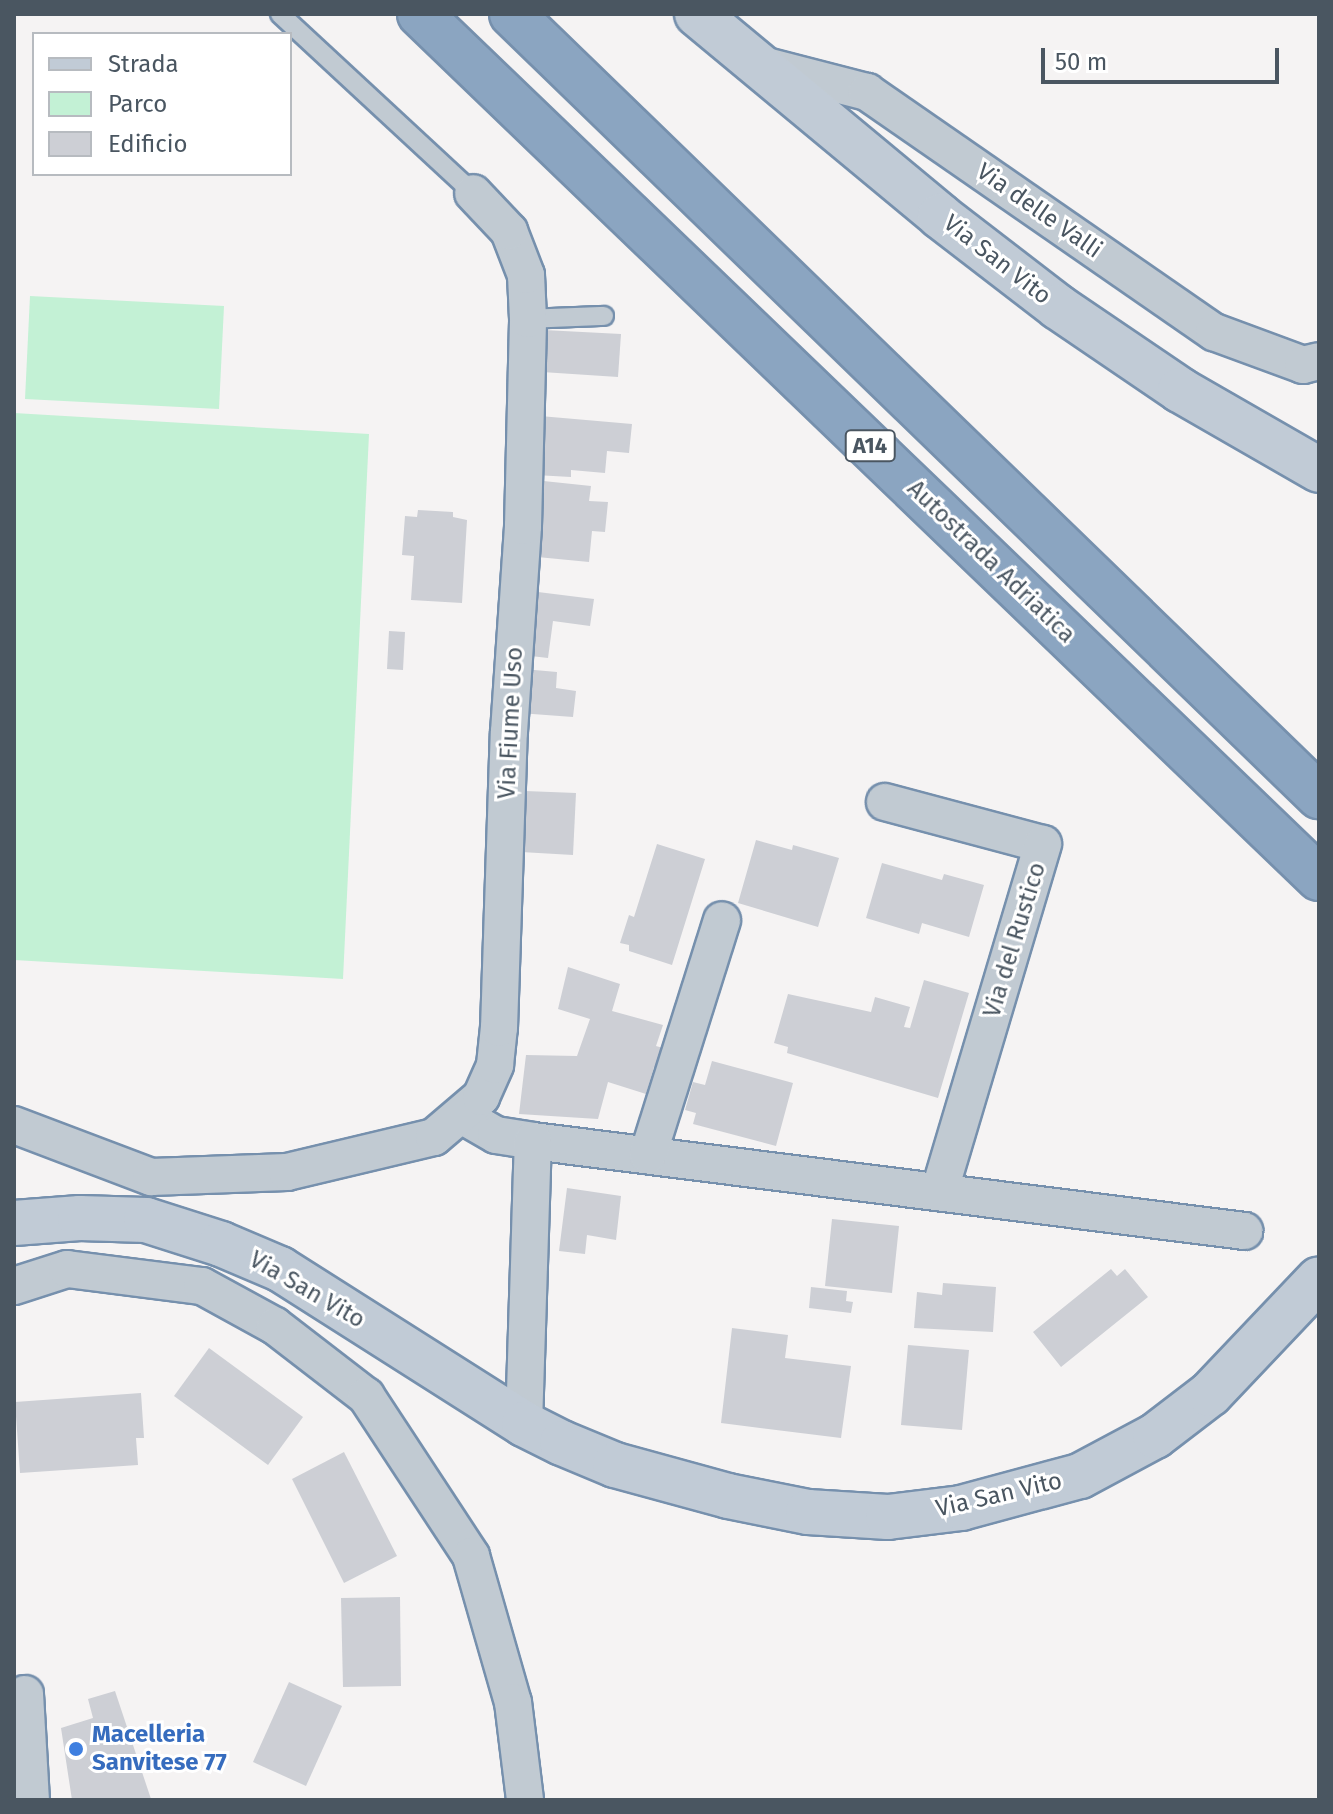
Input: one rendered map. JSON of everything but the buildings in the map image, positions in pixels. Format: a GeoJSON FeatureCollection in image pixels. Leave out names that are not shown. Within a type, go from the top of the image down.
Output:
{"type":"FeatureCollection","features":[{"type":"Feature","properties":{"kind":"highway","name":"Autostrada Adriatica"},"geometry":{"type":"LineString","coordinates":[[420,14],[1319,878]]}},
{"type":"Feature","properties":{"kind":"highway","name":"A14"},"geometry":{"type":"LineString","coordinates":[[512,14],[1319,796]]}},
{"type":"Feature","properties":{"kind":"street","name":"Via San Vito"},"geometry":{"type":"LineString","coordinates":[[703,15],[756,64],[940,216],[1058,307],[1180,390],[1319,470]]}},
{"type":"Feature","properties":{"kind":"street","name":"Via delle Valli"},"geometry":{"type":"LineString","coordinates":[[756,64],[867,92],[1214,332],[1303,365],[1319,361]]}},
{"type":"Feature","properties":{"kind":"street","name":"Via Fiume Uso"},"geometry":{"type":"LineString","coordinates":[[463,1116],[481,1097],[495,1065],[499,1028],[509,732],[523,526],[528,319],[526,275],[509,231],[473,193]]}},
{"type":"Feature","properties":{"kind":"street","name":"Via del Rustico"},"geometry":{"type":"LineString","coordinates":[[885,802],[1043,844],[939,1192]]}},
{"type":"Feature","properties":{"kind":"street"},"geometry":{"type":"LineString","coordinates":[[648,1155],[722,920]]}},
{"type":"Feature","properties":{"kind":"street"},"geometry":{"type":"LineString","coordinates":[[14,1099],[152,1159],[202,1175]]}},
{"type":"Feature","properties":{"kind":"street"},"geometry":{"type":"LineString","coordinates":[[14,1125],[151,1177],[287,1172],[434,1137],[463,1116],[496,1135],[533,1141],[1244,1231]]}},
{"type":"Feature","properties":{"kind":"street"},"geometry":{"type":"LineString","coordinates":[[524,1424],[533,1141]]}},
{"type":"Feature","properties":{"kind":"street","name":"Via San Vito"},"geometry":{"type":"LineString","coordinates":[[16,1222],[80,1218],[146,1220],[221,1244],[280,1269],[524,1424],[615,1465],[728,1496],[808,1512],[888,1517],[961,1508],[1080,1476],[1155,1436],[1210,1394],[1319,1279]]}},
{"type":"Feature","properties":{"kind":"street"},"geometry":{"type":"LineString","coordinates":[[14,1286],[67,1269],[202,1286],[275,1326],[366,1396],[471,1556],[513,1702],[525,1800]]}},
{"type":"Feature","properties":{"kind":"street"},"geometry":{"type":"LineString","coordinates":[[25,1694],[31,1800]]}},
{"type":"Feature","properties":{"kind":"lane","name":"Via Fiume Uso"},"geometry":{"type":"LineString","coordinates":[[280,14],[473,193]]}},
{"type":"Feature","properties":{"kind":"lane"},"geometry":{"type":"LineString","coordinates":[[528,319],[604,316]]}},
{"type":"Feature","properties":{"kind":"green space"},"geometry":{"type":"Polygon","coordinates":[[[30,296],[224,306],[219,409],[25,399],[30,296]]]}},
{"type":"Feature","properties":{"kind":"green space"},"geometry":{"type":"Polygon","coordinates":[[[14,413],[369,434],[343,979],[14,960],[14,413]]]}},
{"type":"Feature","properties":{"kind":"place","name":"Macelleria Sanvitese 77"},"geometry":{"type":"Point","coordinates":[76,1749]}}]}
